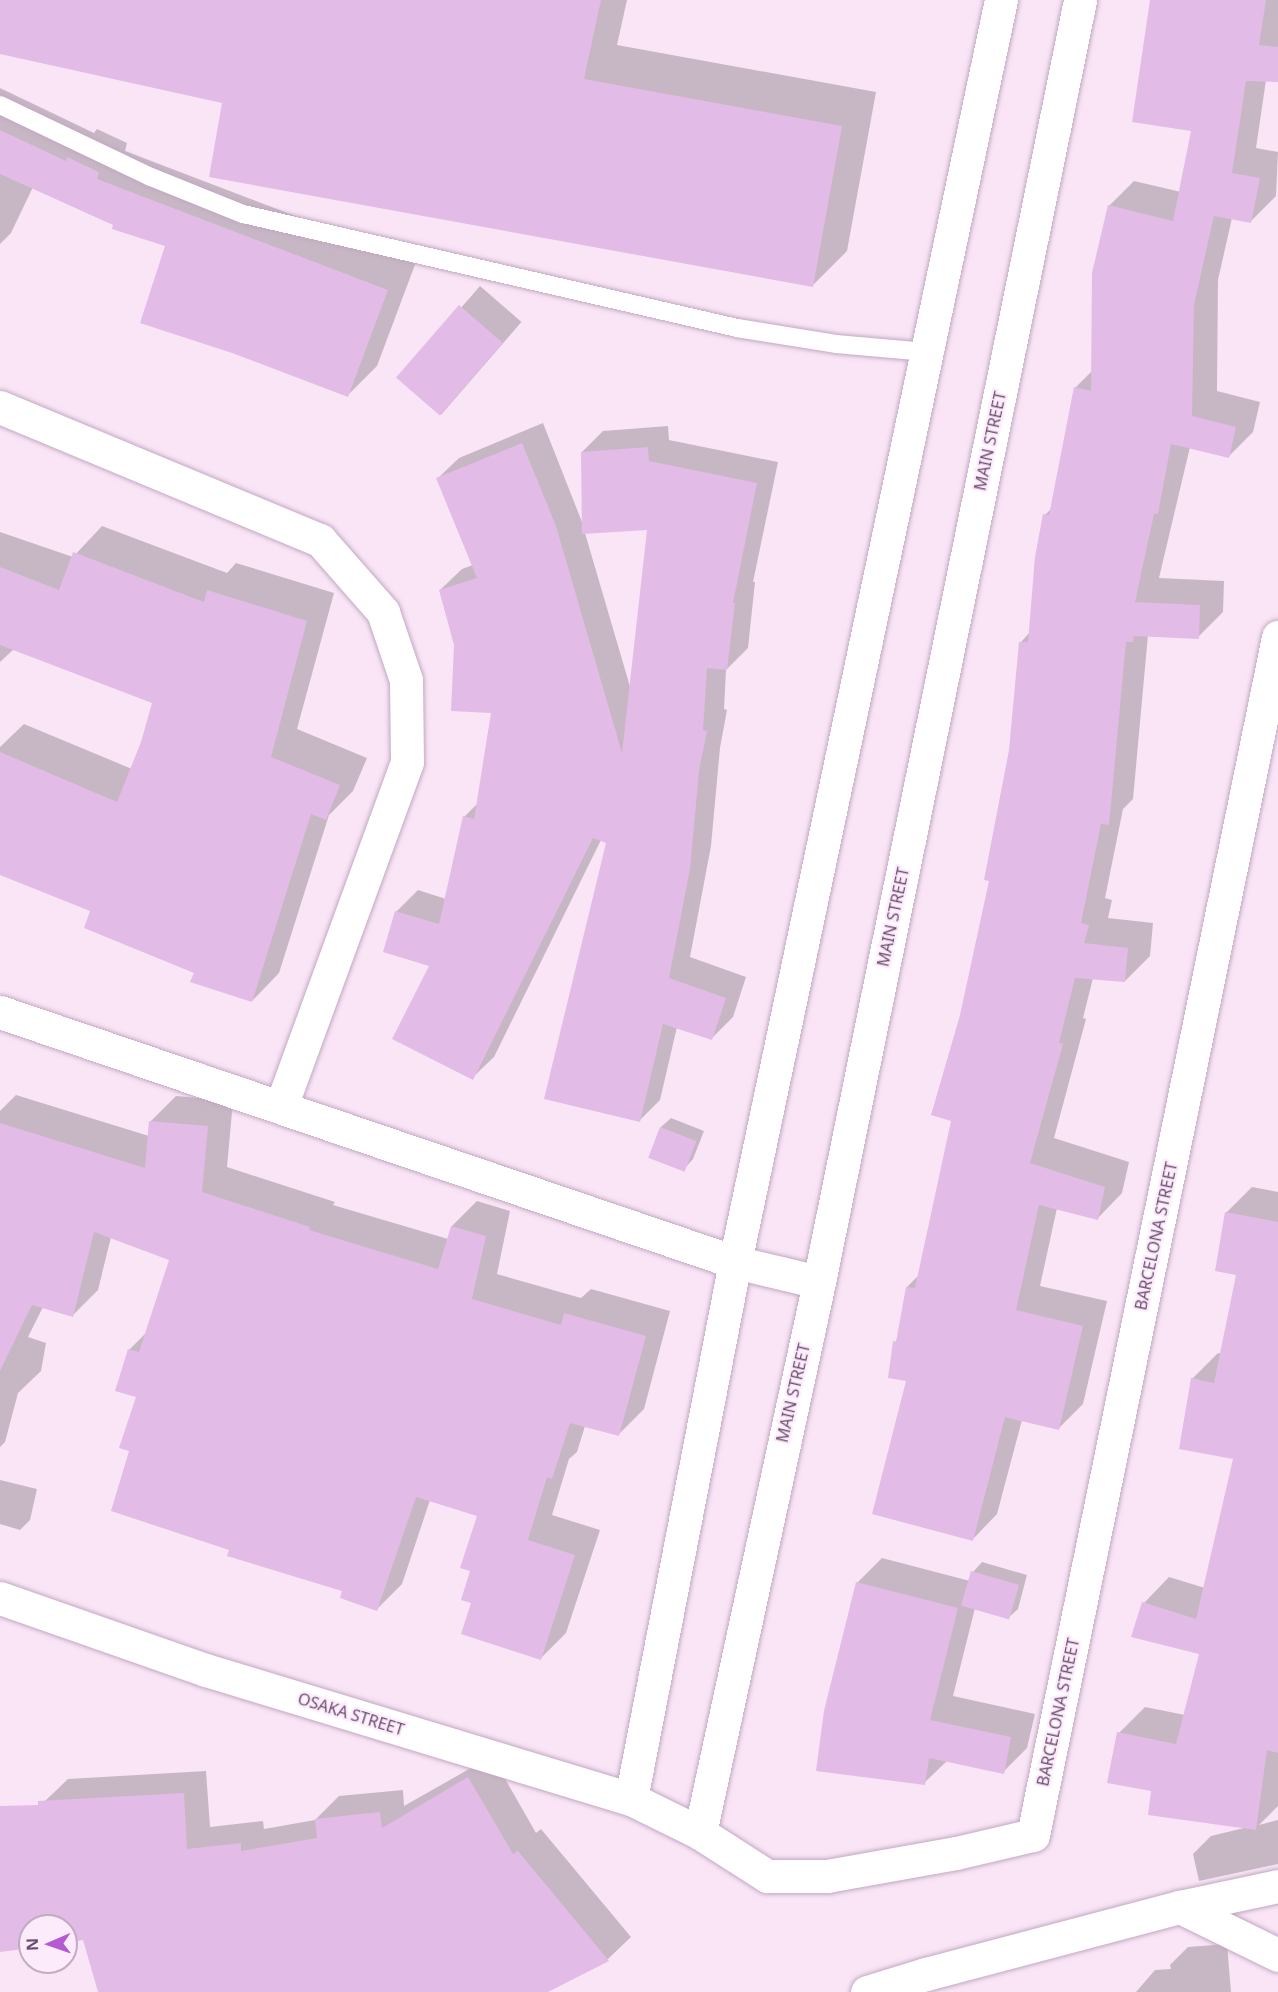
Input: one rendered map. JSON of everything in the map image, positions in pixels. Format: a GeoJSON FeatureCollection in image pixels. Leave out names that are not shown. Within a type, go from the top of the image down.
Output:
{"type":"FeatureCollection","features":[{"type":"Feature","properties":{"kind":"street"},"geometry":{"type":"LineString","coordinates":[[631,1799],[735,1262],[1001,0]]}},
{"type":"Feature","properties":{"kind":"street","name":"MAIN STREET"},"geometry":{"type":"LineString","coordinates":[[700,1833],[777,1463],[819,1282],[1080,0]]}},
{"type":"Feature","properties":{"kind":"street"},"geometry":{"type":"LineString","coordinates":[[0,407],[320,540],[383,612],[406,680],[407,762],[281,1107]]}},
{"type":"Feature","properties":{"kind":"street","name":"BARCELONA STREET"},"geometry":{"type":"LineString","coordinates":[[1033,1835],[1278,637]]}},
{"type":"Feature","properties":{"kind":"street"},"geometry":{"type":"LineString","coordinates":[[0,1012],[735,1262],[819,1282]]}},
{"type":"Feature","properties":{"kind":"street","name":"OSAKA STREET"},"geometry":{"type":"LineString","coordinates":[[0,1598],[206,1670],[631,1799],[700,1833],[767,1876],[827,1876],[956,1853],[1033,1835]]}},
{"type":"Feature","properties":{"kind":"street"},"geometry":{"type":"LineString","coordinates":[[867,1992],[926,1974],[1180,1907],[1278,1886]]}},
{"type":"Feature","properties":{"kind":"street"},"geometry":{"type":"LineString","coordinates":[[1180,1907],[1278,1955]]}},
{"type":"Feature","properties":{"kind":"lane"},"geometry":{"type":"LineString","coordinates":[[0,105],[151,177],[243,213],[737,328],[836,344],[927,352]]}},
{"type":"Feature","properties":{"kind":"building"},"geometry":{"type":"Polygon","coordinates":[[[0,0],[601,0],[584,79],[842,126],[813,287],[209,177],[222,103],[0,54],[0,0]]]}},
{"type":"Feature","properties":{"kind":"building"},"geometry":{"type":"Polygon","coordinates":[[[1150,0],[1266,0],[1259,45],[1278,47],[1278,82],[1246,81],[1232,173],[1260,178],[1251,223],[1214,216],[1194,305],[1192,416],[1236,427],[1229,458],[1171,444],[1158,514],[1154,514],[1135,602],[1200,605],[1199,639],[1134,636],[1133,642],[1126,642],[1109,825],[1101,824],[1081,923],[1089,925],[1084,943],[1128,948],[1125,982],[1075,978],[1059,1043],[1063,1044],[1030,1163],[1105,1187],[1098,1220],[1039,1205],[1016,1310],[1083,1326],[1059,1430],[1005,1417],[973,1541],[872,1514],[906,1381],[888,1378],[893,1341],[896,1342],[906,1287],[915,1288],[951,1121],[931,1115],[960,1015],[989,881],[984,880],[1009,750],[1019,642],[1028,642],[1035,557],[1043,514],[1049,515],[1074,387],[1091,391],[1092,273],[1108,205],[1173,221],[1191,131],[1132,122],[1150,0]]]}},
{"type":"Feature","properties":{"kind":"building"},"geometry":{"type":"Polygon","coordinates":[[[0,130],[66,161],[67,157],[99,172],[97,179],[388,290],[348,397],[232,353],[140,323],[165,246],[112,229],[113,225],[0,174],[0,130]]]}},
{"type":"Feature","properties":{"kind":"building"},"geometry":{"type":"Polygon","coordinates":[[[459,305],[503,343],[440,416],[396,377],[459,305]]]}},
{"type":"Feature","properties":{"kind":"building"},"geometry":{"type":"Polygon","coordinates":[[[522,443],[556,526],[622,753],[647,530],[582,534],[581,452],[648,447],[649,461],[757,483],[733,603],[735,603],[727,670],[707,668],[703,730],[707,731],[699,771],[690,869],[669,978],[726,998],[712,1040],[663,1024],[640,1122],[544,1099],[606,843],[593,838],[473,1080],[392,1039],[429,966],[383,952],[395,911],[439,924],[463,816],[474,819],[491,713],[451,711],[454,645],[439,590],[477,578],[436,478],[522,443]]]}},
{"type":"Feature","properties":{"kind":"building"},"geometry":{"type":"Polygon","coordinates":[[[73,552],[204,602],[207,590],[307,621],[271,757],[340,785],[326,820],[311,814],[252,1002],[190,982],[194,973],[84,928],[90,911],[0,875],[0,752],[117,802],[141,742],[152,703],[0,645],[0,567],[59,590],[73,552]]]}},
{"type":"Feature","properties":{"kind":"building"},"geometry":{"type":"Polygon","coordinates":[[[149,1121],[208,1126],[202,1192],[310,1227],[309,1230],[438,1269],[451,1226],[486,1236],[472,1299],[561,1325],[564,1313],[646,1336],[619,1436],[570,1423],[552,1479],[547,1477],[528,1540],[575,1555],[541,1660],[461,1634],[471,1603],[461,1600],[470,1571],[460,1568],[477,1516],[416,1497],[377,1611],[340,1598],[342,1591],[227,1556],[229,1550],[111,1511],[129,1451],[119,1448],[136,1397],[115,1391],[128,1349],[139,1352],[169,1260],[94,1232],[73,1317],[32,1305],[0,1371],[0,1123],[145,1168],[149,1121]]]}},
{"type":"Feature","properties":{"kind":"building"},"geometry":{"type":"Polygon","coordinates":[[[660,1127],[696,1141],[685,1172],[648,1158],[660,1127]]]}},
{"type":"Feature","properties":{"kind":"building"},"geometry":{"type":"Polygon","coordinates":[[[1225,1212],[1278,1222],[1278,1753],[1267,1750],[1256,1830],[1148,1815],[1151,1791],[1107,1783],[1117,1732],[1176,1744],[1199,1654],[1131,1637],[1142,1602],[1196,1619],[1233,1459],[1179,1449],[1191,1378],[1214,1383],[1236,1275],[1215,1271],[1225,1212]]]}},
{"type":"Feature","properties":{"kind":"building"},"geometry":{"type":"Polygon","coordinates":[[[971,1571],[1019,1585],[1009,1619],[961,1606],[971,1571]]]}},
{"type":"Feature","properties":{"kind":"building"},"geometry":{"type":"Polygon","coordinates":[[[856,1582],[958,1608],[930,1720],[1011,1737],[1004,1774],[929,1758],[925,1785],[816,1771],[824,1711],[856,1582]]]}},
{"type":"Feature","properties":{"kind":"building"},"geometry":{"type":"Polygon","coordinates":[[[468,1777],[513,1854],[518,1851],[609,1961],[548,1992],[98,1992],[83,1940],[78,1941],[78,1914],[18,1914],[18,1950],[0,1952],[0,1806],[38,1805],[38,1801],[184,1793],[187,1849],[241,1843],[241,1851],[317,1838],[315,1819],[380,1812],[382,1828],[468,1777]]]}}]}
